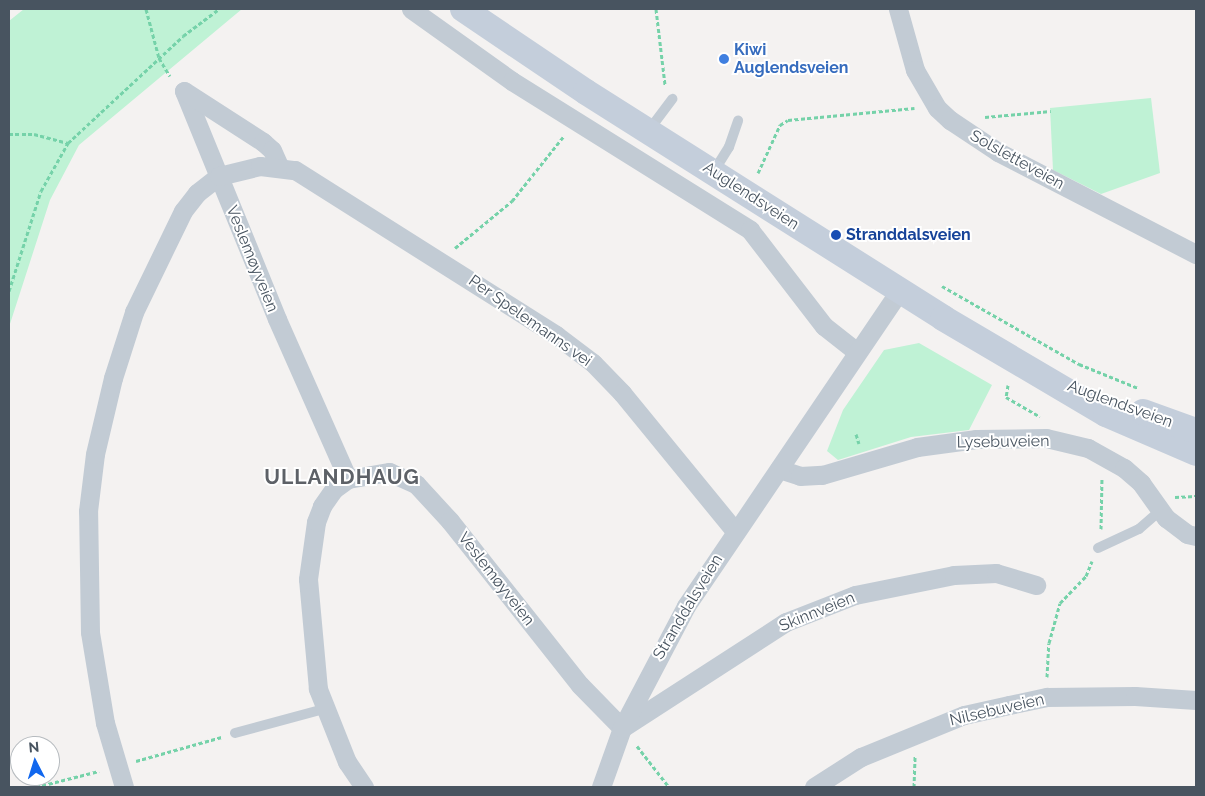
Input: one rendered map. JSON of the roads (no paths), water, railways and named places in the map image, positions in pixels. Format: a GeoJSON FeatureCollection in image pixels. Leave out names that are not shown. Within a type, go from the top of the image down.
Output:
{"type":"FeatureCollection","features":[{"type":"Feature","properties":{"kind":"main road","name":"Auglendsveien"},"geometry":{"type":"LineString","coordinates":[[463,9],[648,132],[720,162],[899,291],[1106,414],[1196,453]]}},
{"type":"Feature","properties":{"kind":"main road","name":"Auglendsveien"},"geometry":{"type":"LineString","coordinates":[[1044,376],[1196,431]]}},
{"type":"Feature","properties":{"kind":"street","name":"Auglendsveien"},"geometry":{"type":"LineString","coordinates":[[411,9],[504,76],[750,230],[824,326],[857,352]]}},
{"type":"Feature","properties":{"kind":"street","name":"Solsletteveien"},"geometry":{"type":"LineString","coordinates":[[898,9],[915,70],[943,114],[998,152],[1196,254]]}},
{"type":"Feature","properties":{"kind":"street"},"geometry":{"type":"LineString","coordinates":[[219,176],[184,90],[263,142],[272,150],[279,166]]}},
{"type":"Feature","properties":{"kind":"street","name":"Per Spelemanns vei"},"geometry":{"type":"LineString","coordinates":[[124,787],[105,723],[90,632],[88,511],[95,454],[113,378],[134,312],[183,211],[197,193],[219,176],[260,166],[279,166],[312,179],[510,303],[593,363],[622,393],[735,531]]}},
{"type":"Feature","properties":{"kind":"street","name":"Veslemøyveien"},"geometry":{"type":"LineString","coordinates":[[219,176],[277,319],[348,478],[389,472],[416,484],[450,521],[580,685],[622,728]]}},
{"type":"Feature","properties":{"kind":"street","name":"Stranddalsveien"},"geometry":{"type":"LineString","coordinates":[[602,787],[622,728],[686,606],[899,291]]}},
{"type":"Feature","properties":{"kind":"street","name":"Lysebuveien"},"geometry":{"type":"LineString","coordinates":[[779,469],[800,476],[822,475],[917,447],[976,439],[1046,438],[1073,443],[1100,454],[1130,473],[1173,524],[1196,536]]}},
{"type":"Feature","properties":{"kind":"street"},"geometry":{"type":"LineString","coordinates":[[348,478],[334,489],[322,506],[310,556],[308,579],[312,639],[324,709],[347,762],[364,787]]}},
{"type":"Feature","properties":{"kind":"street","name":"Skinnveien"},"geometry":{"type":"LineString","coordinates":[[622,728],[786,622],[855,596],[889,586],[962,574],[996,573],[1036,585]]}},
{"type":"Feature","properties":{"kind":"street","name":"Nilsebuveien"},"geometry":{"type":"LineString","coordinates":[[814,787],[861,757],[964,715],[1047,697],[1135,696],[1196,700]]}},
{"type":"Feature","properties":{"kind":"lane"},"geometry":{"type":"LineString","coordinates":[[648,132],[670,102]]}},
{"type":"Feature","properties":{"kind":"lane"},"geometry":{"type":"LineString","coordinates":[[720,162],[738,121]]}},
{"type":"Feature","properties":{"kind":"lane"},"geometry":{"type":"LineString","coordinates":[[1098,548],[1139,529],[1161,510]]}},
{"type":"Feature","properties":{"kind":"lane"},"geometry":{"type":"LineString","coordinates":[[235,733],[324,709]]}},
{"type":"Feature","properties":{"kind":"place","name":"Kiwi Auglendsveien"},"geometry":{"type":"Point","coordinates":[724,59]}},
{"type":"Feature","properties":{"kind":"place","name":"Stranddalsveien"},"geometry":{"type":"Point","coordinates":[836,235]}},
{"type":"Feature","properties":{"kind":"district","name":"ULLANDHAUG"},"geometry":{"type":"Point","coordinates":[342,477]}}]}
